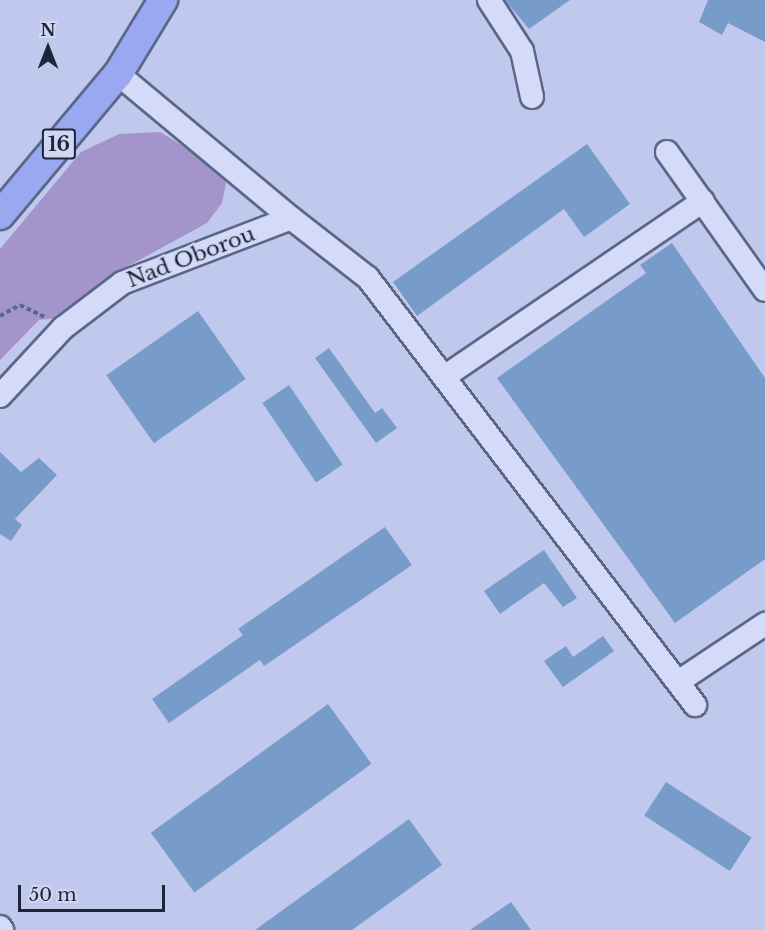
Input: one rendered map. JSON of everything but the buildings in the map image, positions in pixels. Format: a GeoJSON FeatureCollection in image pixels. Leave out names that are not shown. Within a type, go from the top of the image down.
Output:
{"type":"FeatureCollection","features":[{"type":"Feature","properties":{"kind":"main road","name":"16"},"geometry":{"type":"LineString","coordinates":[[0,215],[118,74],[163,0]]}},
{"type":"Feature","properties":{"kind":"street"},"geometry":{"type":"LineString","coordinates":[[489,0],[522,51],[532,97]]}},
{"type":"Feature","properties":{"kind":"street"},"geometry":{"type":"LineString","coordinates":[[118,74],[291,218],[368,278],[695,705]]}},
{"type":"Feature","properties":{"kind":"street"},"geometry":{"type":"LineString","coordinates":[[667,152],[765,290]]}},
{"type":"Feature","properties":{"kind":"street"},"geometry":{"type":"LineString","coordinates":[[444,377],[703,201]]}},
{"type":"Feature","properties":{"kind":"street","name":"Nad Oborou"},"geometry":{"type":"LineString","coordinates":[[0,396],[63,328],[122,283],[291,218]]}},
{"type":"Feature","properties":{"kind":"street"},"geometry":{"type":"LineString","coordinates":[[678,682],[765,624]]}},
{"type":"Feature","properties":{"kind":"path"},"geometry":{"type":"LineString","coordinates":[[0,316],[20,305],[63,328]]}},
{"type":"Feature","properties":{"kind":"shaded area"},"geometry":{"type":"Polygon","coordinates":[[[160,132],[219,168],[226,183],[222,203],[207,223],[121,270],[57,318],[39,320],[0,360],[0,249],[81,152],[119,134],[160,132]]]}}]}
